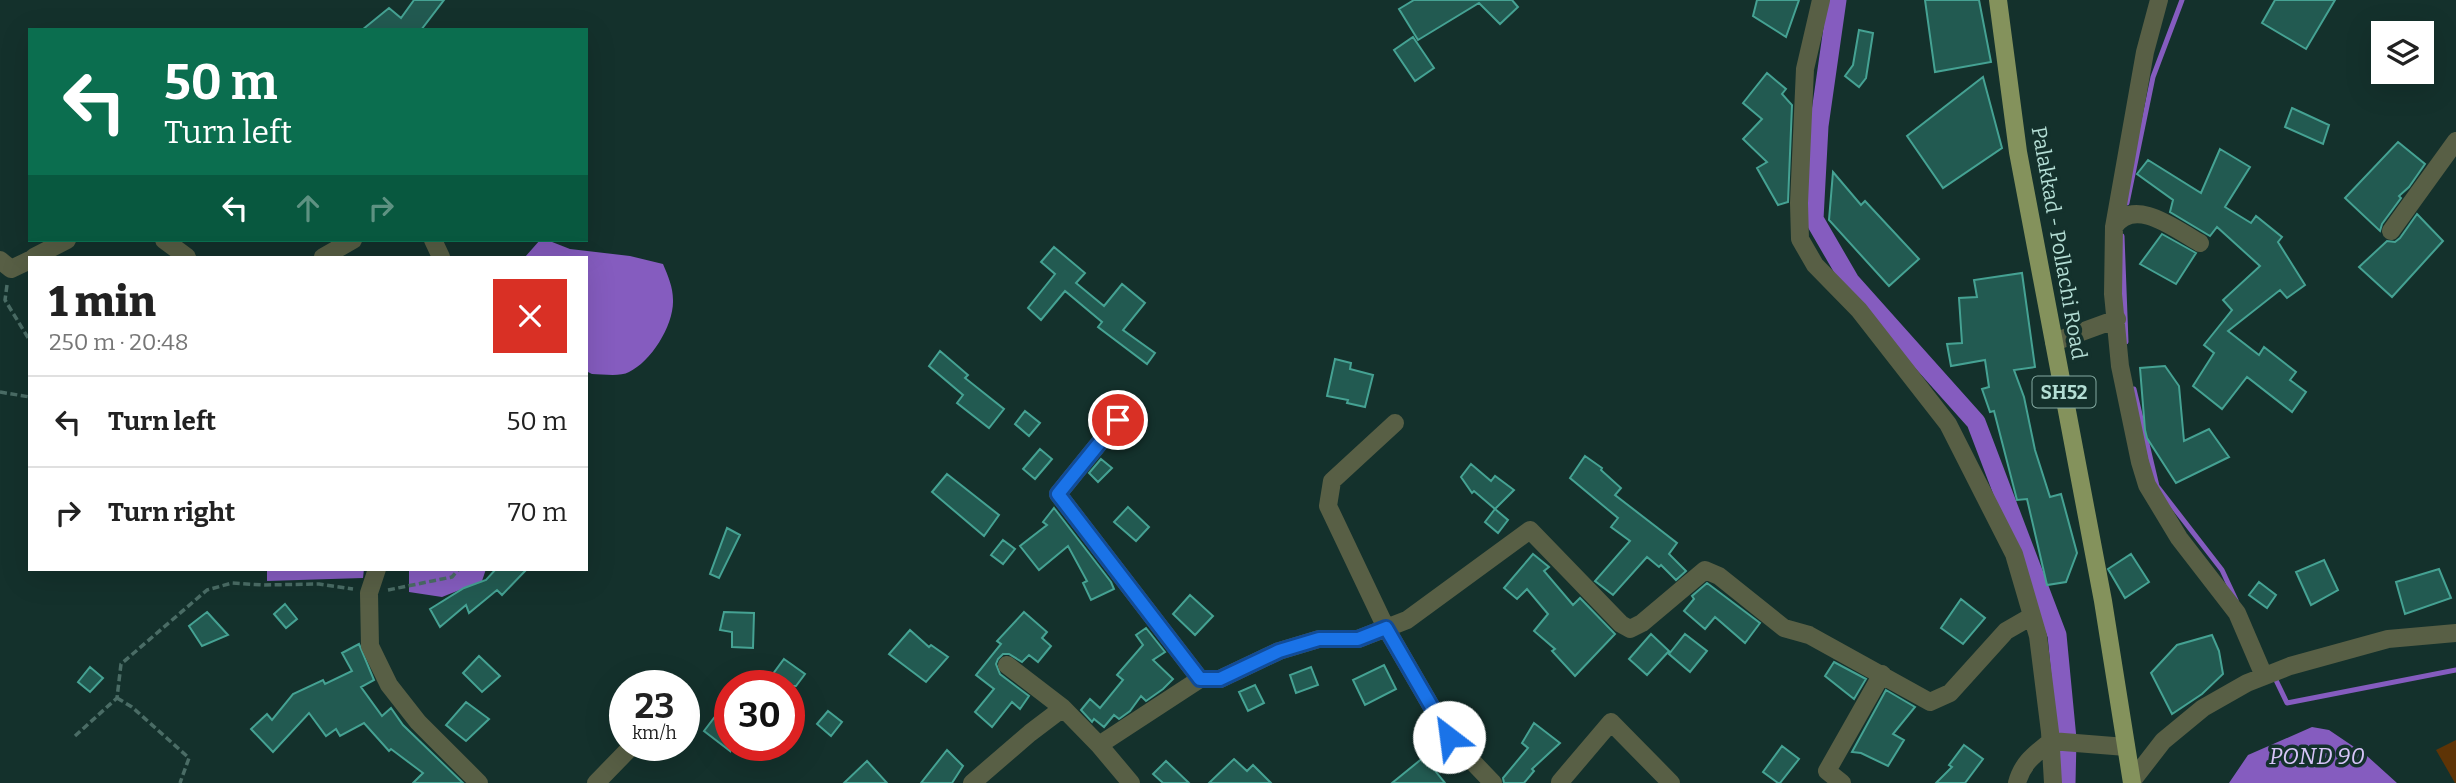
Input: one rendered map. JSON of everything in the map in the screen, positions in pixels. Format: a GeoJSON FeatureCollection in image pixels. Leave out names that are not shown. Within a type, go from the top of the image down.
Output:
{"type":"FeatureCollection","features":[{"type":"Feature","properties":{"kind":"main road","name":"Palakkad - Pollachi Road"},"geometry":{"type":"LineString","coordinates":[[1998,0],[2018,152],[2103,601],[2132,782]]}},
{"type":"Feature","properties":{"kind":"street"},"geometry":{"type":"LineString","coordinates":[[1821,0],[1805,69],[1800,239],[1815,265],[1859,310],[1948,424],[2014,554],[2038,636],[2053,783]]}},
{"type":"Feature","properties":{"kind":"street"},"geometry":{"type":"LineString","coordinates":[[2159,0],[2146,52],[2114,227],[2113,294],[2120,366],[2147,485],[2179,538],[2237,612],[2264,676]]}},
{"type":"Feature","properties":{"kind":"street"},"geometry":{"type":"LineString","coordinates":[[2391,231],[2456,141]]}},
{"type":"Feature","properties":{"kind":"street"},"geometry":{"type":"LineString","coordinates":[[2114,227],[2121,218],[2130,214],[2149,216],[2200,243]]}},
{"type":"Feature","properties":{"kind":"street"},"geometry":{"type":"LineString","coordinates":[[36,256],[63,242]]}},
{"type":"Feature","properties":{"kind":"street"},"geometry":{"type":"LineString","coordinates":[[167,242],[186,256]]}},
{"type":"Feature","properties":{"kind":"street"},"geometry":{"type":"LineString","coordinates":[[325,256],[349,242]]}},
{"type":"Feature","properties":{"kind":"street"},"geometry":{"type":"LineString","coordinates":[[6,265],[28,259]]}},
{"type":"Feature","properties":{"kind":"street"},"geometry":{"type":"LineString","coordinates":[[2054,342],[2116,319]]}},
{"type":"Feature","properties":{"kind":"street"},"geometry":{"type":"LineString","coordinates":[[1118,420],[1058,494],[1200,679]]}},
{"type":"Feature","properties":{"kind":"street"},"geometry":{"type":"LineString","coordinates":[[1395,424],[1332,481],[1328,506],[1386,628],[1449,737],[1493,783]]}},
{"type":"Feature","properties":{"kind":"street"},"geometry":{"type":"LineString","coordinates":[[1099,745],[1200,679],[1220,679],[1279,651],[1319,639],[1358,639],[1407,620],[1530,530],[1620,624],[1630,629],[1642,623],[1705,570],[1719,576],[1784,628],[1809,635],[1930,702],[1950,693],[2006,631],[2032,616]]}},
{"type":"Feature","properties":{"kind":"street"},"geometry":{"type":"LineString","coordinates":[[376,571],[369,593],[370,646],[389,685],[418,722],[479,783]]}},
{"type":"Feature","properties":{"kind":"street"},"geometry":{"type":"LineString","coordinates":[[2132,782],[2163,741],[2203,708],[2247,683],[2290,666],[2388,639],[2456,633]]}},
{"type":"Feature","properties":{"kind":"street"},"geometry":{"type":"LineString","coordinates":[[1007,665],[1063,708],[1131,783]]}},
{"type":"Feature","properties":{"kind":"street"},"geometry":{"type":"LineString","coordinates":[[1835,757],[1882,674]]}},
{"type":"Feature","properties":{"kind":"street"},"geometry":{"type":"LineString","coordinates":[[972,783],[1063,708]]}},
{"type":"Feature","properties":{"kind":"street"},"geometry":{"type":"LineString","coordinates":[[1560,782],[1611,722],[1671,783]]}},
{"type":"Feature","properties":{"kind":"street"},"geometry":{"type":"LineString","coordinates":[[2017,783],[2020,769],[2050,741],[2126,747]]}},
{"type":"Feature","properties":{"kind":"street"},"geometry":{"type":"LineString","coordinates":[[596,783],[617,761]]}},
{"type":"Feature","properties":{"kind":"path"},"geometry":{"type":"LineString","coordinates":[[6,265],[5,300],[28,338]]}},
{"type":"Feature","properties":{"kind":"path"},"geometry":{"type":"LineString","coordinates":[[0,392],[28,397]]}},
{"type":"Feature","properties":{"kind":"path"},"geometry":{"type":"LineString","coordinates":[[75,736],[117,698],[121,664],[207,590],[232,583],[306,583],[346,587],[369,593],[452,577],[458,571]]}},
{"type":"Feature","properties":{"kind":"path"},"geometry":{"type":"LineString","coordinates":[[117,698],[132,707],[189,758],[180,783]]}},
{"type":"Feature","properties":{"kind":"shaded area"},"geometry":{"type":"Polygon","coordinates":[[[2456,740],[2456,783],[2455,783],[2436,750],[2456,740]]]}},
{"type":"Feature","properties":{"kind":"water"},"geometry":{"type":"Polygon","coordinates":[[[538,242],[552,242],[570,249],[630,256],[663,264],[673,300],[670,320],[660,342],[645,360],[625,374],[588,372],[588,256],[526,256],[538,242]]]}},
{"type":"Feature","properties":{"kind":"water"},"geometry":{"type":"Polygon","coordinates":[[[267,571],[364,571],[363,578],[267,581],[267,571]]]}},
{"type":"Feature","properties":{"kind":"water"},"geometry":{"type":"Polygon","coordinates":[[[409,571],[485,571],[482,581],[442,597],[409,592],[409,571]]]}},
{"type":"Feature","properties":{"kind":"water","name":"POND 90"},"geometry":{"type":"Polygon","coordinates":[[[2312,727],[2329,730],[2366,755],[2397,783],[2229,783],[2248,755],[2312,727]]]}},
{"type":"Feature","properties":{"kind":"building"},"geometry":{"type":"Polygon","coordinates":[[[414,0],[444,0],[423,28],[364,28],[389,8],[401,18],[414,0]]]}},
{"type":"Feature","properties":{"kind":"building"},"geometry":{"type":"Polygon","coordinates":[[[1414,0],[1512,0],[1518,7],[1500,24],[1479,3],[1418,40],[1399,9],[1414,0]]]}},
{"type":"Feature","properties":{"kind":"building"},"geometry":{"type":"Polygon","coordinates":[[[1757,0],[1799,0],[1786,37],[1753,16],[1757,0]]]}},
{"type":"Feature","properties":{"kind":"building"},"geometry":{"type":"Polygon","coordinates":[[[1925,0],[1979,0],[1991,62],[1935,72],[1925,0]]]}},
{"type":"Feature","properties":{"kind":"building"},"geometry":{"type":"Polygon","coordinates":[[[2275,0],[2335,0],[2306,49],[2262,23],[2275,0]]]}},
{"type":"Feature","properties":{"kind":"building"},"geometry":{"type":"Polygon","coordinates":[[[1859,30],[1873,33],[1866,78],[1859,87],[1845,76],[1853,65],[1859,30]]]}},
{"type":"Feature","properties":{"kind":"building"},"geometry":{"type":"Polygon","coordinates":[[[1413,37],[1434,68],[1415,81],[1394,50],[1413,37]]]}},
{"type":"Feature","properties":{"kind":"building"},"geometry":{"type":"Polygon","coordinates":[[[1767,73],[1786,89],[1782,94],[1792,105],[1788,202],[1778,205],[1757,168],[1767,162],[1743,139],[1762,119],[1743,103],[1767,73]]]}},
{"type":"Feature","properties":{"kind":"building"},"geometry":{"type":"Polygon","coordinates":[[[1983,77],[2002,148],[1943,188],[1907,136],[1983,77]]]}},
{"type":"Feature","properties":{"kind":"building"},"geometry":{"type":"Polygon","coordinates":[[[2292,108],[2329,125],[2323,144],[2285,127],[2292,108]]]}},
{"type":"Feature","properties":{"kind":"building"},"geometry":{"type":"Polygon","coordinates":[[[2398,142],[2425,164],[2399,196],[2401,198],[2380,231],[2345,198],[2398,142]]]}},
{"type":"Feature","properties":{"kind":"building"},"geometry":{"type":"Polygon","coordinates":[[[2220,149],[2250,167],[2225,207],[2251,223],[2256,216],[2282,237],[2278,242],[2305,285],[2287,298],[2280,290],[2228,331],[2259,355],[2264,347],[2296,372],[2290,380],[2306,392],[2292,412],[2247,377],[2222,409],[2193,386],[2214,353],[2204,345],[2232,310],[2223,300],[2260,266],[2217,227],[2210,236],[2170,212],[2173,200],[2137,174],[2148,160],[2201,193],[2220,149]]]}},
{"type":"Feature","properties":{"kind":"building"},"geometry":{"type":"Polygon","coordinates":[[[1833,172],[1861,205],[1865,201],[1919,259],[1889,286],[1829,220],[1833,172]]]}},
{"type":"Feature","properties":{"kind":"building"},"geometry":{"type":"Polygon","coordinates":[[[2417,214],[2443,241],[2392,297],[2359,267],[2387,241],[2395,242],[2400,238],[2417,214]]]}},
{"type":"Feature","properties":{"kind":"building"},"geometry":{"type":"Polygon","coordinates":[[[2162,234],[2196,253],[2176,284],[2140,264],[2162,234]]]}},
{"type":"Feature","properties":{"kind":"building"},"geometry":{"type":"Polygon","coordinates":[[[1054,247],[1085,273],[1076,283],[1104,306],[1122,284],[1145,303],[1123,330],[1155,353],[1147,364],[1098,327],[1102,322],[1065,291],[1041,320],[1028,308],[1055,274],[1041,262],[1054,247]]]}},
{"type":"Feature","properties":{"kind":"building"},"geometry":{"type":"Polygon","coordinates":[[[2022,273],[2035,367],[2014,370],[2024,397],[2035,450],[2050,497],[2061,494],[2077,553],[2066,582],[2047,585],[2027,499],[2017,500],[1994,411],[1990,412],[1982,389],[1989,387],[1985,360],[1951,366],[1947,344],[1962,343],[1959,298],[1977,297],[1974,280],[2022,273]]]}},
{"type":"Feature","properties":{"kind":"building"},"geometry":{"type":"Polygon","coordinates":[[[940,351],[968,375],[965,378],[1004,409],[989,428],[957,403],[963,395],[929,366],[940,351]]]}},
{"type":"Feature","properties":{"kind":"building"},"geometry":{"type":"Polygon","coordinates":[[[1335,359],[1351,363],[1350,369],[1373,375],[1365,407],[1327,396],[1335,359]]]}},
{"type":"Feature","properties":{"kind":"building"},"geometry":{"type":"Polygon","coordinates":[[[2165,366],[2179,386],[2184,441],[2209,429],[2229,457],[2176,483],[2147,438],[2145,430],[2140,368],[2165,366]]]}},
{"type":"Feature","properties":{"kind":"building"},"geometry":{"type":"Polygon","coordinates":[[[1025,411],[1040,423],[1029,436],[1015,424],[1025,411]]]}},
{"type":"Feature","properties":{"kind":"building"},"geometry":{"type":"Polygon","coordinates":[[[1040,449],[1052,459],[1035,479],[1023,469],[1040,449]]]}},
{"type":"Feature","properties":{"kind":"building"},"geometry":{"type":"Polygon","coordinates":[[[1585,456],[1602,468],[1601,470],[1621,488],[1615,495],[1677,543],[1669,554],[1686,571],[1676,580],[1661,565],[1659,567],[1647,557],[1613,595],[1595,581],[1630,541],[1611,527],[1618,518],[1570,478],[1585,456]]]}},
{"type":"Feature","properties":{"kind":"building"},"geometry":{"type":"Polygon","coordinates":[[[1101,459],[1112,468],[1098,482],[1089,473],[1101,459]]]}},
{"type":"Feature","properties":{"kind":"building"},"geometry":{"type":"Polygon","coordinates":[[[1471,464],[1491,481],[1495,476],[1514,490],[1495,509],[1474,491],[1472,493],[1461,477],[1471,464]]]}},
{"type":"Feature","properties":{"kind":"building"},"geometry":{"type":"Polygon","coordinates":[[[947,474],[999,515],[984,536],[932,492],[947,474]]]}},
{"type":"Feature","properties":{"kind":"building"},"geometry":{"type":"Polygon","coordinates":[[[1128,507],[1149,527],[1136,541],[1114,522],[1128,507]]]}},
{"type":"Feature","properties":{"kind":"building"},"geometry":{"type":"Polygon","coordinates":[[[1054,508],[1114,589],[1091,600],[1083,583],[1087,581],[1068,546],[1039,570],[1020,546],[1047,525],[1043,522],[1054,508]]]}},
{"type":"Feature","properties":{"kind":"building"},"geometry":{"type":"Polygon","coordinates":[[[1495,509],[1508,520],[1498,533],[1485,522],[1495,509]]]}},
{"type":"Feature","properties":{"kind":"building"},"geometry":{"type":"Polygon","coordinates":[[[727,528],[740,535],[719,578],[710,574],[727,528]]]}},
{"type":"Feature","properties":{"kind":"building"},"geometry":{"type":"Polygon","coordinates":[[[1003,540],[1015,549],[1003,564],[991,555],[1003,540]]]}},
{"type":"Feature","properties":{"kind":"building"},"geometry":{"type":"Polygon","coordinates":[[[1533,554],[1549,567],[1544,571],[1573,605],[1580,598],[1615,634],[1575,676],[1552,651],[1555,649],[1534,631],[1548,614],[1527,589],[1517,599],[1504,588],[1533,554]]]}},
{"type":"Feature","properties":{"kind":"building"},"geometry":{"type":"Polygon","coordinates":[[[2131,554],[2149,582],[2125,598],[2108,569],[2131,554]]]}},
{"type":"Feature","properties":{"kind":"building"},"geometry":{"type":"Polygon","coordinates":[[[2324,560],[2338,590],[2311,605],[2296,572],[2324,560]]]}},
{"type":"Feature","properties":{"kind":"building"},"geometry":{"type":"Polygon","coordinates":[[[2439,569],[2451,598],[2405,614],[2396,582],[2439,569]]]}},
{"type":"Feature","properties":{"kind":"building"},"geometry":{"type":"Polygon","coordinates":[[[494,571],[525,571],[502,595],[497,590],[469,613],[466,605],[440,627],[430,609],[464,588],[486,580],[494,571]]]}},
{"type":"Feature","properties":{"kind":"building"},"geometry":{"type":"Polygon","coordinates":[[[2259,582],[2276,595],[2267,608],[2249,595],[2259,582]]]}},
{"type":"Feature","properties":{"kind":"building"},"geometry":{"type":"Polygon","coordinates":[[[1707,583],[1760,623],[1745,643],[1715,617],[1705,629],[1684,611],[1694,599],[1692,596],[1707,583]]]}},
{"type":"Feature","properties":{"kind":"building"},"geometry":{"type":"Polygon","coordinates":[[[1190,595],[1213,616],[1195,635],[1173,614],[1190,595]]]}},
{"type":"Feature","properties":{"kind":"building"},"geometry":{"type":"Polygon","coordinates":[[[1961,599],[1985,618],[1963,644],[1941,628],[1961,599]]]}},
{"type":"Feature","properties":{"kind":"building"},"geometry":{"type":"Polygon","coordinates":[[[285,604],[297,619],[286,628],[274,614],[285,604]]]}},
{"type":"Feature","properties":{"kind":"building"},"geometry":{"type":"Polygon","coordinates":[[[207,612],[228,635],[202,646],[189,626],[207,612]]]}},
{"type":"Feature","properties":{"kind":"building"},"geometry":{"type":"Polygon","coordinates":[[[724,612],[754,613],[753,648],[732,647],[732,632],[720,630],[724,612]]]}},
{"type":"Feature","properties":{"kind":"building"},"geometry":{"type":"Polygon","coordinates":[[[1024,612],[1047,632],[1042,638],[1051,646],[1038,662],[1029,655],[1022,662],[1009,654],[1003,654],[998,659],[996,664],[1000,674],[1029,696],[1020,709],[1012,702],[992,727],[975,712],[994,689],[976,675],[1001,644],[997,641],[1024,612]]]}},
{"type":"Feature","properties":{"kind":"building"},"geometry":{"type":"Polygon","coordinates":[[[1146,628],[1165,652],[1153,660],[1173,679],[1146,701],[1141,696],[1130,711],[1119,719],[1114,715],[1104,727],[1094,719],[1092,722],[1081,710],[1090,699],[1100,708],[1123,680],[1117,675],[1143,645],[1136,635],[1146,628]]]}},
{"type":"Feature","properties":{"kind":"building"},"geometry":{"type":"Polygon","coordinates":[[[910,630],[929,647],[931,645],[948,657],[926,682],[889,654],[910,630]]]}},
{"type":"Feature","properties":{"kind":"building"},"geometry":{"type":"Polygon","coordinates":[[[1651,634],[1669,651],[1647,675],[1629,659],[1651,634]]]}},
{"type":"Feature","properties":{"kind":"building"},"geometry":{"type":"Polygon","coordinates":[[[1685,634],[1707,651],[1690,672],[1669,654],[1685,634]]]}},
{"type":"Feature","properties":{"kind":"building"},"geometry":{"type":"Polygon","coordinates":[[[2212,635],[2219,651],[2223,674],[2202,694],[2172,714],[2151,673],[2177,645],[2212,635]]]}},
{"type":"Feature","properties":{"kind":"building"},"geometry":{"type":"Polygon","coordinates":[[[359,644],[374,680],[361,687],[382,716],[391,708],[403,725],[463,783],[413,783],[423,773],[391,749],[389,751],[364,723],[340,736],[336,729],[326,736],[309,713],[273,752],[251,729],[267,714],[272,720],[293,694],[323,680],[325,684],[352,671],[342,653],[359,644]]]}},
{"type":"Feature","properties":{"kind":"building"},"geometry":{"type":"Polygon","coordinates":[[[479,656],[500,676],[482,692],[463,673],[479,656]]]}},
{"type":"Feature","properties":{"kind":"building"},"geometry":{"type":"Polygon","coordinates":[[[784,659],[799,670],[776,670],[784,659]]]}},
{"type":"Feature","properties":{"kind":"building"},"geometry":{"type":"Polygon","coordinates":[[[1834,662],[1866,679],[1854,699],[1825,676],[1834,662]]]}},
{"type":"Feature","properties":{"kind":"building"},"geometry":{"type":"Polygon","coordinates":[[[1384,665],[1396,689],[1365,705],[1353,680],[1384,665]]]}},
{"type":"Feature","properties":{"kind":"building"},"geometry":{"type":"Polygon","coordinates":[[[90,667],[103,678],[90,692],[78,682],[90,667]]]}},
{"type":"Feature","properties":{"kind":"building"},"geometry":{"type":"Polygon","coordinates":[[[1311,667],[1318,685],[1296,693],[1290,675],[1311,667]]]}},
{"type":"Feature","properties":{"kind":"building"},"geometry":{"type":"Polygon","coordinates":[[[1255,685],[1264,703],[1248,711],[1239,692],[1255,685]]]}},
{"type":"Feature","properties":{"kind":"building"},"geometry":{"type":"Polygon","coordinates":[[[1886,690],[1915,707],[1893,734],[1904,740],[1888,766],[1861,753],[1852,752],[1886,690]]]}},
{"type":"Feature","properties":{"kind":"building"},"geometry":{"type":"Polygon","coordinates":[[[466,702],[489,719],[466,741],[446,725],[466,702]]]}},
{"type":"Feature","properties":{"kind":"building"},"geometry":{"type":"Polygon","coordinates":[[[828,711],[842,722],[831,736],[817,724],[828,711]]]}},
{"type":"Feature","properties":{"kind":"building"},"geometry":{"type":"Polygon","coordinates":[[[714,718],[714,739],[704,731],[714,718]]]}},
{"type":"Feature","properties":{"kind":"building"},"geometry":{"type":"Polygon","coordinates":[[[1534,723],[1560,743],[1532,769],[1534,771],[1524,783],[1504,783],[1503,778],[1528,748],[1522,743],[1534,723]]]}},
{"type":"Feature","properties":{"kind":"building"},"geometry":{"type":"Polygon","coordinates":[[[1964,745],[1983,759],[1965,783],[1936,783],[1952,767],[1949,765],[1964,745]]]}},
{"type":"Feature","properties":{"kind":"building"},"geometry":{"type":"Polygon","coordinates":[[[1782,746],[1799,759],[1778,783],[1763,772],[1782,746]]]}},
{"type":"Feature","properties":{"kind":"building"},"geometry":{"type":"Polygon","coordinates":[[[947,750],[963,766],[952,783],[921,783],[947,750]]]}},
{"type":"Feature","properties":{"kind":"building"},"geometry":{"type":"Polygon","coordinates":[[[1424,757],[1445,783],[1392,783],[1424,757]]]}},
{"type":"Feature","properties":{"kind":"building"},"geometry":{"type":"Polygon","coordinates":[[[1234,759],[1247,771],[1253,765],[1271,783],[1209,783],[1234,759]]]}},
{"type":"Feature","properties":{"kind":"building"},"geometry":{"type":"Polygon","coordinates":[[[867,761],[887,783],[844,783],[867,761]]]}},
{"type":"Feature","properties":{"kind":"building"},"geometry":{"type":"Polygon","coordinates":[[[1166,761],[1189,783],[1163,783],[1153,774],[1166,761]]]}},
{"type":"Feature","properties":{"kind":"waterway"},"geometry":{"type":"LineString","coordinates":[[1837,0],[1819,126],[1814,219],[1850,281],[1976,422],[2057,635],[2067,739],[2066,783]]}},
{"type":"Feature","properties":{"kind":"waterway"},"geometry":{"type":"LineString","coordinates":[[2127,203],[2153,77],[2182,0]]}},
{"type":"Feature","properties":{"kind":"waterway"},"geometry":{"type":"LineString","coordinates":[[2122,236],[2126,342]]}},
{"type":"Feature","properties":{"kind":"waterway"},"geometry":{"type":"LineString","coordinates":[[2134,389],[2157,486],[2222,570],[2236,600]]}},
{"type":"Feature","properties":{"kind":"waterway"},"geometry":{"type":"LineString","coordinates":[[2273,674],[2287,703],[2456,670]]}},
{"type":"Feature","properties":{"kind":"route"},"geometry":{"type":"LineString","coordinates":[[1118,420],[1058,494],[1200,679],[1220,679],[1279,651],[1319,639],[1358,639],[1386,628],[1449,737]]}}]}
